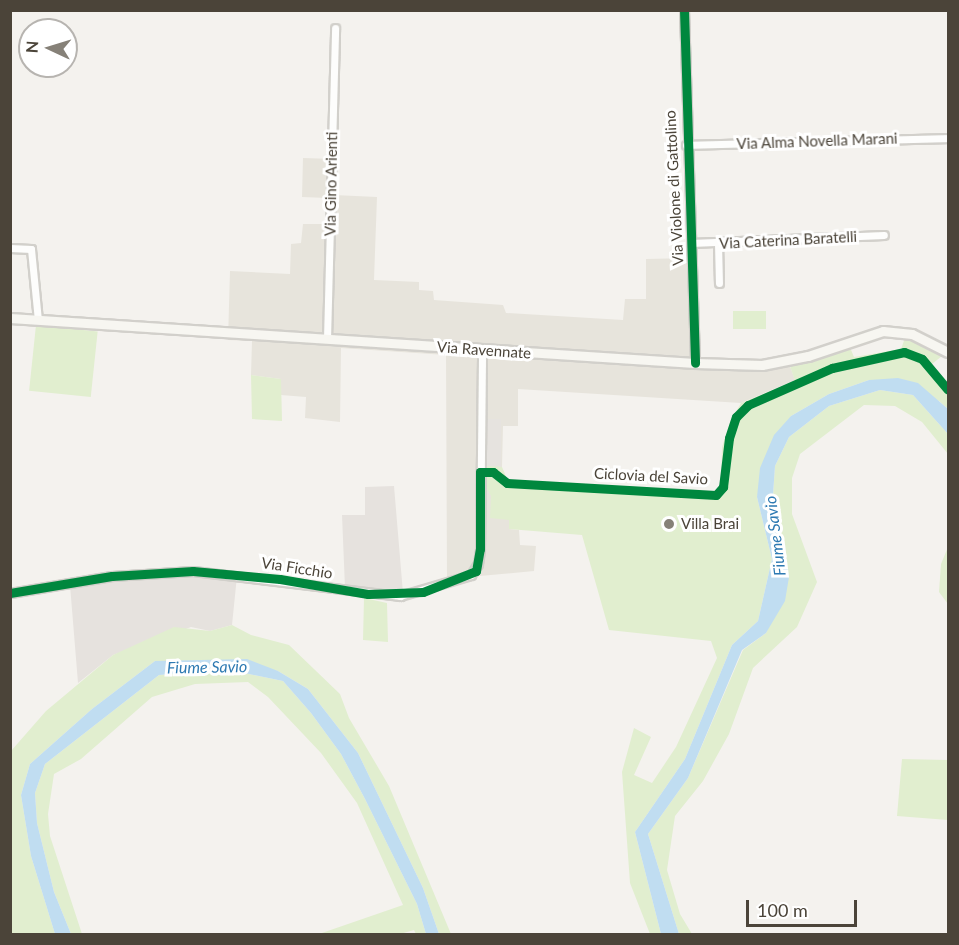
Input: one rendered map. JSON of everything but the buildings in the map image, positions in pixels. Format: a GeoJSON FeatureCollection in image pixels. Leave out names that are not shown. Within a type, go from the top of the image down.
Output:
{"type":"FeatureCollection","features":[{"type":"Feature","properties":{"kind":"main road","name":"Via Ravennate"},"geometry":{"type":"LineString","coordinates":[[10,318],[695,363],[762,365],[808,356],[883,331],[912,334],[948,352]]}},
{"type":"Feature","properties":{"kind":"street","name":"Via Violone di Gattolino"},"geometry":{"type":"LineString","coordinates":[[684,10],[686,145],[695,363]]}},
{"type":"Feature","properties":{"kind":"street","name":"Via Gino Arienti"},"geometry":{"type":"LineString","coordinates":[[327,339],[335,28]]}},
{"type":"Feature","properties":{"kind":"street","name":"Via Alma Novella Marani"},"geometry":{"type":"LineString","coordinates":[[686,145],[948,138]]}},
{"type":"Feature","properties":{"kind":"street","name":"Via Caterina Baratelli"},"geometry":{"type":"LineString","coordinates":[[691,243],[884,235]]}},
{"type":"Feature","properties":{"kind":"street"},"geometry":{"type":"LineString","coordinates":[[718,243],[719,283]]}},
{"type":"Feature","properties":{"kind":"street"},"geometry":{"type":"LineString","coordinates":[[10,248],[31,249],[38,320]]}},
{"type":"Feature","properties":{"kind":"street","name":"Via Ficchio"},"geometry":{"type":"LineString","coordinates":[[10,593],[111,576],[193,572],[400,596],[471,575],[478,564],[480,549],[482,350]]}},
{"type":"Feature","properties":{"kind":"shaded area"},"geometry":{"type":"Polygon","coordinates":[[[303,158],[334,159],[334,195],[377,197],[374,280],[419,282],[419,290],[433,291],[434,300],[503,305],[506,313],[623,320],[625,299],[646,299],[646,259],[689,258],[693,369],[745,371],[790,366],[795,380],[741,403],[518,389],[518,426],[503,426],[502,467],[485,467],[485,485],[509,520],[509,529],[519,530],[520,545],[536,546],[534,571],[447,579],[446,355],[341,348],[340,422],[305,418],[306,397],[281,395],[281,379],[251,375],[252,341],[228,340],[230,271],[290,274],[291,244],[301,243],[303,224],[327,224],[327,198],[302,197],[303,158]]]}},
{"type":"Feature","properties":{"kind":"shaded area"},"geometry":{"type":"Polygon","coordinates":[[[483,419],[501,419],[501,466],[483,466],[483,419]]]}},
{"type":"Feature","properties":{"kind":"shaded area"},"geometry":{"type":"Polygon","coordinates":[[[394,486],[403,593],[345,588],[342,515],[365,515],[365,487],[394,486]]]}},
{"type":"Feature","properties":{"kind":"shaded area"},"geometry":{"type":"Polygon","coordinates":[[[192,572],[237,576],[232,625],[210,631],[191,627],[113,655],[78,683],[70,585],[111,577],[192,572]]]}},
{"type":"Feature","properties":{"kind":"green space"},"geometry":{"type":"Polygon","coordinates":[[[733,311],[766,311],[766,329],[733,329],[733,311]]]}},
{"type":"Feature","properties":{"kind":"green space"},"geometry":{"type":"Polygon","coordinates":[[[36,325],[98,331],[91,397],[29,391],[36,325]]]}},
{"type":"Feature","properties":{"kind":"green space"},"geometry":{"type":"Polygon","coordinates":[[[905,338],[942,356],[932,364],[948,383],[948,409],[939,401],[869,380],[829,394],[791,416],[757,497],[772,559],[758,621],[732,645],[685,759],[635,832],[661,934],[650,934],[630,883],[622,772],[634,728],[651,737],[634,775],[652,783],[676,747],[717,658],[711,641],[609,630],[582,535],[509,529],[509,520],[490,518],[491,496],[485,485],[485,466],[502,467],[508,481],[713,493],[721,486],[722,447],[731,420],[741,403],[795,381],[790,366],[849,345],[854,357],[901,349],[905,338]]]}},
{"type":"Feature","properties":{"kind":"green space"},"geometry":{"type":"Polygon","coordinates":[[[251,375],[281,379],[282,421],[252,419],[251,375]]]}},
{"type":"Feature","properties":{"kind":"green space"},"geometry":{"type":"Polygon","coordinates":[[[880,390],[913,395],[948,434],[948,454],[922,422],[895,406],[864,405],[800,454],[792,478],[792,514],[817,582],[797,627],[753,668],[729,734],[703,781],[675,816],[667,870],[680,914],[692,934],[679,934],[648,834],[688,778],[743,650],[766,633],[789,577],[773,495],[775,466],[789,437],[829,406],[880,390]]]}},
{"type":"Feature","properties":{"kind":"green space"},"geometry":{"type":"Polygon","coordinates":[[[948,547],[948,604],[939,592],[941,564],[948,547]]]}},
{"type":"Feature","properties":{"kind":"green space"},"geometry":{"type":"Polygon","coordinates":[[[364,598],[387,603],[388,642],[363,640],[364,598]]]}},
{"type":"Feature","properties":{"kind":"green space"},"geometry":{"type":"Polygon","coordinates":[[[232,625],[251,635],[289,645],[340,694],[349,718],[389,786],[451,934],[439,934],[423,888],[358,753],[308,689],[278,671],[182,661],[155,661],[92,709],[30,764],[21,795],[31,856],[55,934],[11,934],[11,751],[46,711],[113,655],[174,627],[210,631],[232,625]]]}},
{"type":"Feature","properties":{"kind":"green space"},"geometry":{"type":"Polygon","coordinates":[[[230,670],[283,681],[311,713],[341,754],[365,799],[417,904],[426,934],[416,934],[414,930],[400,934],[319,934],[403,905],[357,803],[321,753],[268,697],[248,682],[195,684],[152,697],[81,759],[54,774],[48,814],[50,836],[82,934],[71,934],[54,892],[37,823],[35,793],[45,764],[159,675],[230,670]]]}},
{"type":"Feature","properties":{"kind":"green space"},"geometry":{"type":"Polygon","coordinates":[[[902,759],[948,760],[948,820],[897,816],[902,759]]]}},
{"type":"Feature","properties":{"kind":"water","name":"Fiume Savio"},"geometry":{"type":"Polygon","coordinates":[[[898,378],[918,383],[948,409],[948,434],[913,395],[880,390],[829,406],[789,437],[775,466],[773,495],[789,577],[785,601],[766,633],[742,650],[688,778],[648,834],[679,934],[661,934],[635,832],[685,759],[732,645],[758,621],[772,559],[757,497],[760,468],[774,435],[791,416],[829,394],[869,380],[898,378]]]}},
{"type":"Feature","properties":{"kind":"water","name":"Fiume Savio"},"geometry":{"type":"Polygon","coordinates":[[[247,659],[278,671],[308,689],[358,753],[423,888],[439,934],[426,934],[417,904],[365,799],[341,754],[311,713],[283,681],[230,670],[159,675],[45,764],[35,793],[37,823],[54,892],[71,934],[55,934],[31,856],[21,795],[30,764],[92,709],[155,661],[247,659]]]}},
{"type":"Feature","properties":{"kind":"cycle path"},"geometry":{"type":"LineString","coordinates":[[684,10],[695,363]]}},
{"type":"Feature","properties":{"kind":"cycle path","name":"Ciclovia del Savio"},"geometry":{"type":"LineString","coordinates":[[10,593],[112,576],[193,571],[280,579],[368,594],[423,592],[476,571],[480,549],[480,472],[493,472],[507,483],[716,495],[723,487],[729,438],[736,417],[748,405],[832,368],[904,352],[922,359],[948,390]]}},
{"type":"Feature","properties":{"kind":"place","name":"Villa Brai"},"geometry":{"type":"Point","coordinates":[669,524]}}]}
